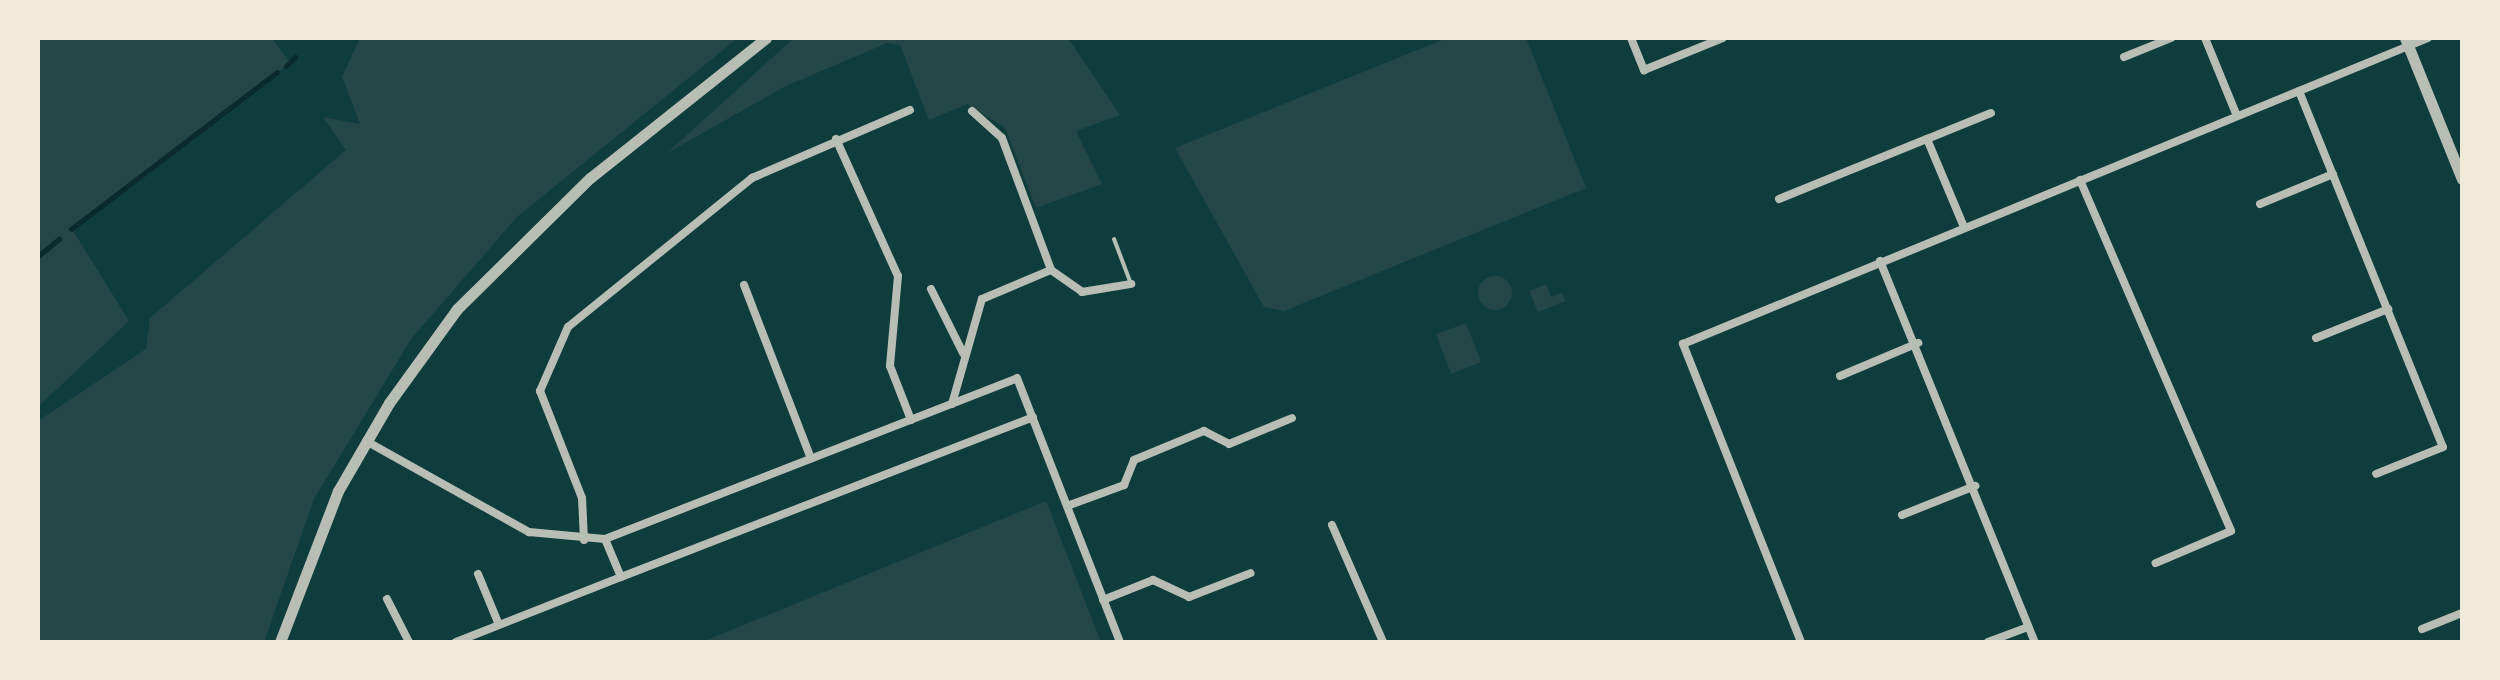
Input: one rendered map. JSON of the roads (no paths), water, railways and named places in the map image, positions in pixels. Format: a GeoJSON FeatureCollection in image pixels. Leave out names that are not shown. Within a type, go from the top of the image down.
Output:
{"type":"FeatureCollection","features":[{"type":"Feature","properties":{"kind":"street"},"geometry":{"type":"LineString","coordinates":[[280,642],[310,554],[366,441],[439,333],[521,240],[766,38]]}},
{"type":"Feature","properties":{"kind":"street"},"geometry":{"type":"LineString","coordinates":[[1631,38],[1644,70],[1723,38]]}},
{"type":"Feature","properties":{"kind":"street"},"geometry":{"type":"LineString","coordinates":[[2124,57],[2171,38]]}},
{"type":"Feature","properties":{"kind":"street"},"geometry":{"type":"LineString","coordinates":[[2205,38],[2237,116]]}},
{"type":"Feature","properties":{"kind":"street"},"geometry":{"type":"LineString","coordinates":[[1801,642],[1683,344],[2299,91],[2407,42],[2428,38]]}},
{"type":"Feature","properties":{"kind":"street"},"geometry":{"type":"LineString","coordinates":[[2407,42],[2462,179]]}},
{"type":"Feature","properties":{"kind":"street"},"geometry":{"type":"LineString","coordinates":[[2299,91],[2443,447],[2376,474]]}},
{"type":"Feature","properties":{"kind":"street"},"geometry":{"type":"LineString","coordinates":[[584,540],[582,498],[540,391],[568,327],[752,178],[836,139],[910,110]]}},
{"type":"Feature","properties":{"kind":"street"},"geometry":{"type":"LineString","coordinates":[[972,111],[1002,138],[1051,270],[1082,292],[1131,284]]}},
{"type":"Feature","properties":{"kind":"street"},"geometry":{"type":"LineString","coordinates":[[1779,199],[1991,113]]}},
{"type":"Feature","properties":{"kind":"street"},"geometry":{"type":"LineString","coordinates":[[836,139],[898,276],[890,366],[911,420]]}},
{"type":"Feature","properties":{"kind":"street"},"geometry":{"type":"LineString","coordinates":[[1927,139],[1964,227]]}},
{"type":"Feature","properties":{"kind":"street"},"geometry":{"type":"LineString","coordinates":[[2260,204],[2333,174]]}},
{"type":"Feature","properties":{"kind":"street"},"geometry":{"type":"LineString","coordinates":[[2080,180],[2231,531],[2156,563]]}},
{"type":"Feature","properties":{"kind":"street"},"geometry":{"type":"LineString","coordinates":[[1880,261],[1918,343],[2035,642]]}},
{"type":"Feature","properties":{"kind":"street"},"geometry":{"type":"LineString","coordinates":[[952,404],[963,353],[982,299],[1051,270]]}},
{"type":"Feature","properties":{"kind":"street"},"geometry":{"type":"LineString","coordinates":[[744,285],[811,459]]}},
{"type":"Feature","properties":{"kind":"street"},"geometry":{"type":"LineString","coordinates":[[931,289],[963,353]]}},
{"type":"Feature","properties":{"kind":"street"},"geometry":{"type":"LineString","coordinates":[[2316,338],[2388,309]]}},
{"type":"Feature","properties":{"kind":"street"},"geometry":{"type":"LineString","coordinates":[[1840,376],[1918,343]]}},
{"type":"Feature","properties":{"kind":"street"},"geometry":{"type":"LineString","coordinates":[[366,441],[529,532],[584,540],[605,539],[1017,378],[1120,642]]}},
{"type":"Feature","properties":{"kind":"street"},"geometry":{"type":"LineString","coordinates":[[456,642],[1033,417]]}},
{"type":"Feature","properties":{"kind":"street"},"geometry":{"type":"LineString","coordinates":[[1067,506],[1124,485],[1134,460],[1204,431],[1229,444],[1292,418]]}},
{"type":"Feature","properties":{"kind":"street"},"geometry":{"type":"LineString","coordinates":[[1902,515],[1975,486]]}},
{"type":"Feature","properties":{"kind":"street"},"geometry":{"type":"LineString","coordinates":[[1332,525],[1383,642]]}},
{"type":"Feature","properties":{"kind":"street"},"geometry":{"type":"LineString","coordinates":[[605,539],[621,577]]}},
{"type":"Feature","properties":{"kind":"street"},"geometry":{"type":"LineString","coordinates":[[1103,600],[1153,580],[1189,597],[1251,573]]}},
{"type":"Feature","properties":{"kind":"street"},"geometry":{"type":"LineString","coordinates":[[478,574],[499,625]]}},
{"type":"Feature","properties":{"kind":"street"},"geometry":{"type":"LineString","coordinates":[[387,599],[409,642]]}},
{"type":"Feature","properties":{"kind":"street"},"geometry":{"type":"LineString","coordinates":[[2422,629],[2462,613]]}},
{"type":"Feature","properties":{"kind":"street"},"geometry":{"type":"LineString","coordinates":[[1988,642],[2028,627]]}},
{"type":"Feature","properties":{"kind":"lane"},"geometry":{"type":"LineString","coordinates":[[1114,239],[1131,284]]}},
{"type":"Feature","properties":{"kind":"waterway"},"geometry":{"type":"LineString","coordinates":[[286,66],[295,57]]}},
{"type":"Feature","properties":{"kind":"waterway"},"geometry":{"type":"LineString","coordinates":[[71,229],[277,72]]}},
{"type":"Feature","properties":{"kind":"waterway"},"geometry":{"type":"LineString","coordinates":[[38,256],[59,239]]}}]}
